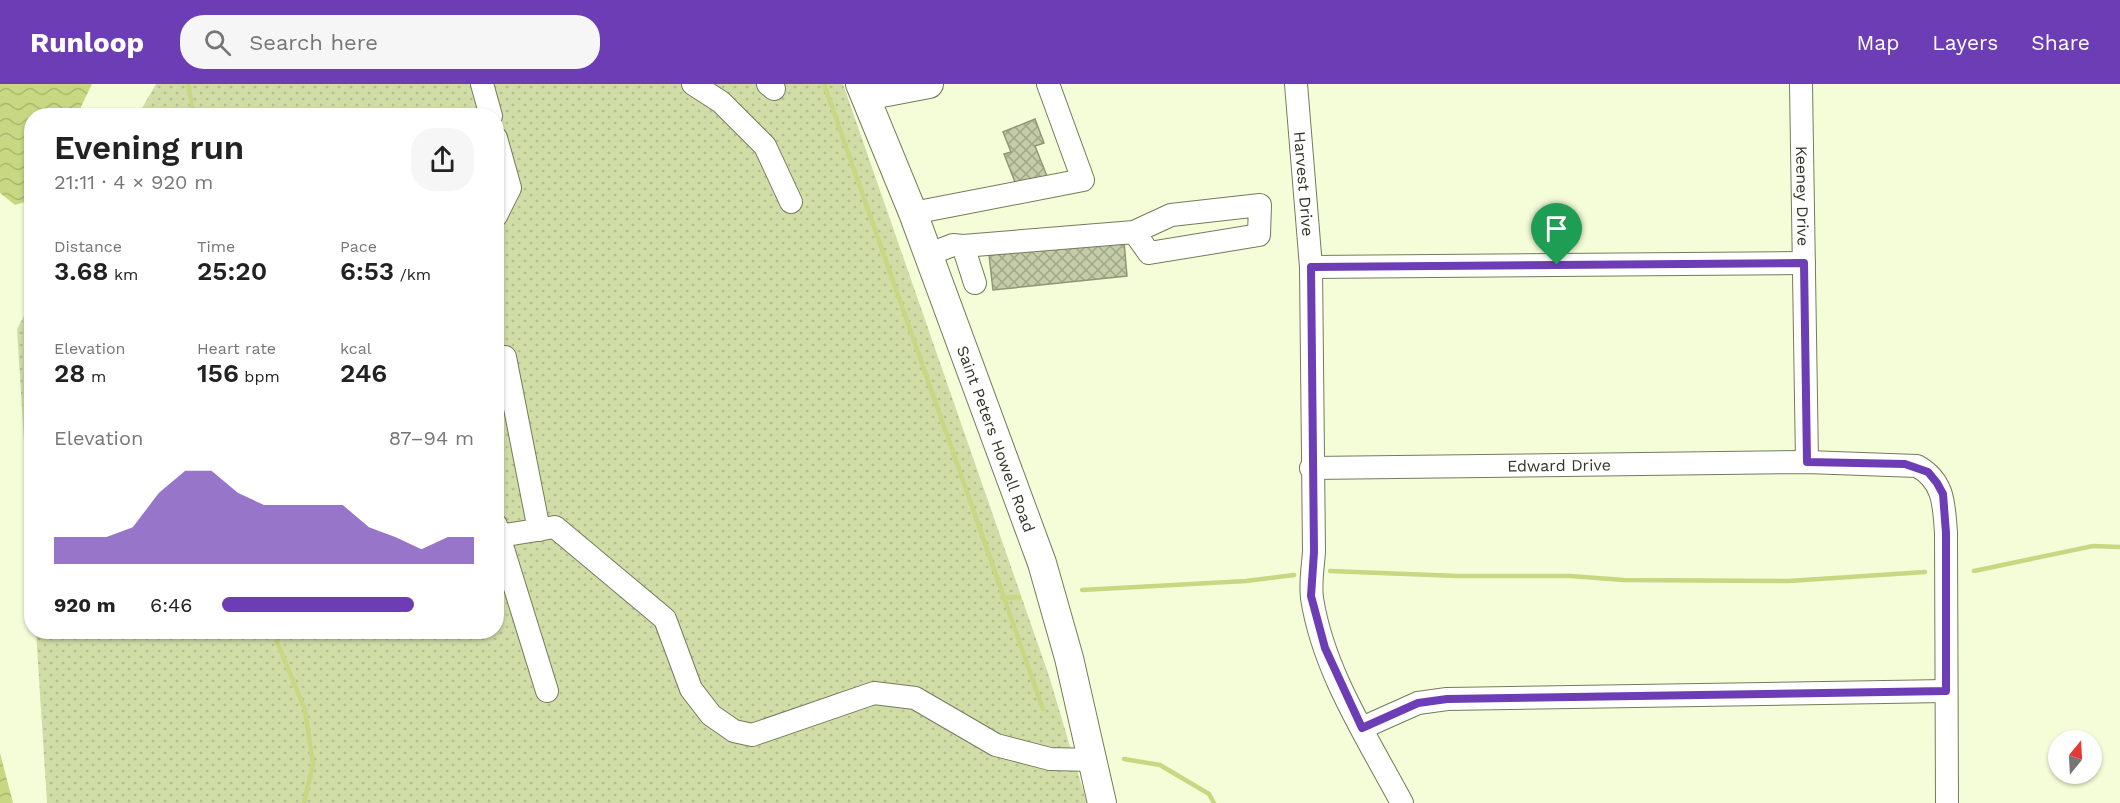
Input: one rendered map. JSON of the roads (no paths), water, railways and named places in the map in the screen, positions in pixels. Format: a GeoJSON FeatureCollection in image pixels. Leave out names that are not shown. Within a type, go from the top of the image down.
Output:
{"type":"FeatureCollection","features":[{"type":"Feature","properties":{"kind":"main road"},"geometry":{"type":"LineString","coordinates":[[863,90],[929,84]]}},
{"type":"Feature","properties":{"kind":"main road","name":"Saint Peters Howell Road"},"geometry":{"type":"LineString","coordinates":[[863,90],[913,213],[1042,563],[1069,658],[1102,803]]}},
{"type":"Feature","properties":{"kind":"street"},"geometry":{"type":"LineString","coordinates":[[482,84],[489,108]]}},
{"type":"Feature","properties":{"kind":"street"},"geometry":{"type":"LineString","coordinates":[[693,84],[721,102],[765,146],[791,201]]}},
{"type":"Feature","properties":{"kind":"street"},"geometry":{"type":"LineString","coordinates":[[913,213],[1083,180],[1048,84]]}},
{"type":"Feature","properties":{"kind":"street","name":"Harvest Drive"},"geometry":{"type":"LineString","coordinates":[[1296,84],[1311,267],[1311,468],[1314,552],[1311,596],[1325,648],[1362,728],[1402,803]]}},
{"type":"Feature","properties":{"kind":"street","name":"Keeney Drive"},"geometry":{"type":"LineString","coordinates":[[1801,84],[1807,462]]}},
{"type":"Feature","properties":{"kind":"street"},"geometry":{"type":"LineString","coordinates":[[504,167],[510,188],[504,200]]}},
{"type":"Feature","properties":{"kind":"street"},"geometry":{"type":"LineString","coordinates":[[927,255],[954,245],[1134,232],[1171,215],[1260,205],[1259,235],[1149,254],[1134,232]]}},
{"type":"Feature","properties":{"kind":"street"},"geometry":{"type":"LineString","coordinates":[[963,246],[975,283]]}},
{"type":"Feature","properties":{"kind":"street"},"geometry":{"type":"LineString","coordinates":[[1311,267],[1804,263]]}},
{"type":"Feature","properties":{"kind":"street"},"geometry":{"type":"LineString","coordinates":[[504,357],[539,530]]}},
{"type":"Feature","properties":{"kind":"street"},"geometry":{"type":"LineString","coordinates":[[1807,462],[1905,464],[1928,472],[1943,494],[1946,533],[1947,803]]}},
{"type":"Feature","properties":{"kind":"street","name":"Edward Drive"},"geometry":{"type":"LineString","coordinates":[[1311,468],[1807,462]]}},
{"type":"Feature","properties":{"kind":"street"},"geometry":{"type":"LineString","coordinates":[[504,531],[555,527],[665,619],[691,689],[711,715],[734,731],[752,735],[874,693],[915,698],[996,745],[1050,759],[1092,760]]}},
{"type":"Feature","properties":{"kind":"street"},"geometry":{"type":"LineString","coordinates":[[504,551],[546,691]]}},
{"type":"Feature","properties":{"kind":"street"},"geometry":{"type":"LineString","coordinates":[[1362,728],[1418,703],[1447,699],[1946,691]]}},
{"type":"Feature","properties":{"kind":"water"},"geometry":{"type":"Polygon","coordinates":[[[0,84],[92,84],[80,108],[24,108],[24,202],[15,205],[0,193],[0,84]]]}},
{"type":"Feature","properties":{"kind":"water"},"geometry":{"type":"Polygon","coordinates":[[[0,753],[13,803],[0,803],[0,753]]]}},
{"type":"Feature","properties":{"kind":"waterway"},"geometry":{"type":"LineString","coordinates":[[188,84],[192,108]]}},
{"type":"Feature","properties":{"kind":"waterway"},"geometry":{"type":"LineString","coordinates":[[824,84],[1043,709]]}},
{"type":"Feature","properties":{"kind":"waterway"},"geometry":{"type":"LineString","coordinates":[[1974,571],[2093,546],[2120,547]]}},
{"type":"Feature","properties":{"kind":"waterway"},"geometry":{"type":"LineString","coordinates":[[1330,571],[1457,576],[1570,576],[1624,580],[1789,581],[1925,572]]}},
{"type":"Feature","properties":{"kind":"waterway"},"geometry":{"type":"LineString","coordinates":[[1082,590],[1246,581],[1294,575]]}},
{"type":"Feature","properties":{"kind":"waterway"},"geometry":{"type":"LineString","coordinates":[[1002,598],[1019,597]]}},
{"type":"Feature","properties":{"kind":"waterway"},"geometry":{"type":"LineString","coordinates":[[276,639],[305,710],[313,764],[304,803]]}},
{"type":"Feature","properties":{"kind":"waterway"},"geometry":{"type":"LineString","coordinates":[[1124,759],[1160,765],[1209,794],[1214,803]]}}]}
